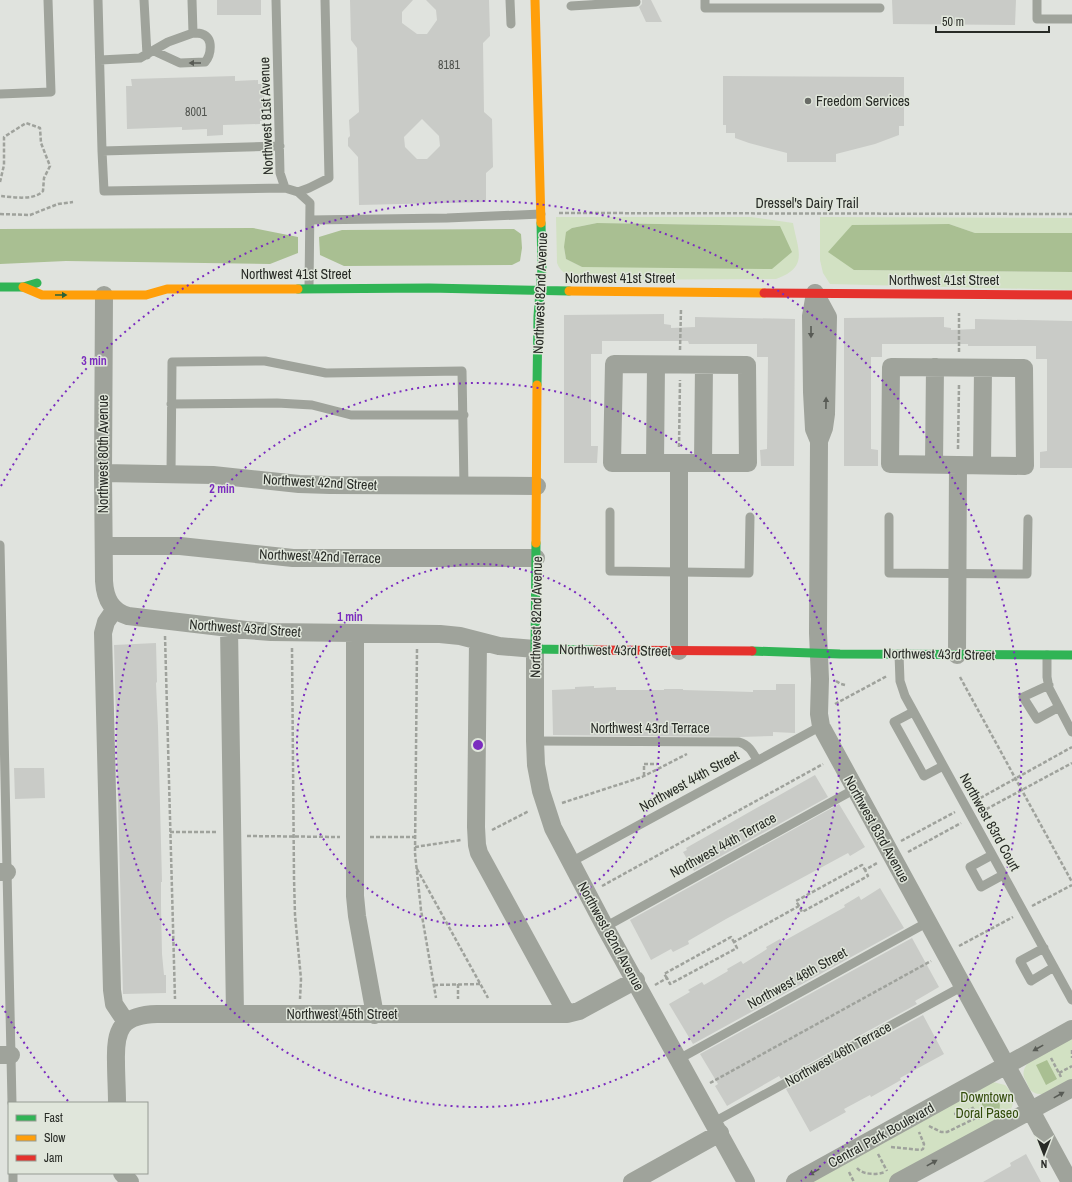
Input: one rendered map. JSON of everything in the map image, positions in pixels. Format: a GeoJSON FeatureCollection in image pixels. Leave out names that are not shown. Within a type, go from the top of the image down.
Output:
{"type":"FeatureCollection","features":[{"type":"Feature","properties":{"kind":"street","name":"Northwest 82nd Avenue"},"geometry":{"type":"LineString","coordinates":[[535,0],[542,268],[538,316],[535,649],[536,765],[544,803],[553,828],[605,927],[636,980],[746,1182]]}},
{"type":"Feature","properties":{"kind":"street","name":"Northwest 41st Street"},"geometry":{"type":"LineString","coordinates":[[0,287],[23,287],[42,282],[50,282]]}},
{"type":"Feature","properties":{"kind":"street","name":"Northwest 41st Street"},"geometry":{"type":"LineString","coordinates":[[153,284],[167,289]]}},
{"type":"Feature","properties":{"kind":"street","name":"Northwest 41st Street"},"geometry":{"type":"LineString","coordinates":[[23,287],[42,295],[146,295],[167,289],[309,288],[1072,295]]}},
{"type":"Feature","properties":{"kind":"street","name":"Northwest 83rd Avenue"},"geometry":{"type":"LineString","coordinates":[[815,293],[828,317],[826,414],[824,428],[819,441],[818,653],[820,679],[819,714],[821,726],[1070,1182]]}},
{"type":"Feature","properties":{"kind":"street","name":"Northwest 80th Avenue"},"geometry":{"type":"LineString","coordinates":[[104,295],[103,473],[105,594],[115,610]]}},
{"type":"Feature","properties":{"kind":"street"},"geometry":{"type":"LineString","coordinates":[[614,364],[656,365],[747,365],[748,463],[703,463],[679,457],[655,463],[612,463],[614,364]]}},
{"type":"Feature","properties":{"kind":"street"},"geometry":{"type":"LineString","coordinates":[[655,463],[656,365]]}},
{"type":"Feature","properties":{"kind":"street"},"geometry":{"type":"LineString","coordinates":[[703,463],[704,365]]}},
{"type":"Feature","properties":{"kind":"street"},"geometry":{"type":"LineString","coordinates":[[891,367],[935,367],[1024,368],[1025,466],[982,465],[958,459],[934,465],[890,464],[891,367]]}},
{"type":"Feature","properties":{"kind":"street"},"geometry":{"type":"LineString","coordinates":[[934,465],[935,367]]}},
{"type":"Feature","properties":{"kind":"street"},"geometry":{"type":"LineString","coordinates":[[982,465],[983,368]]}},
{"type":"Feature","properties":{"kind":"street"},"geometry":{"type":"LineString","coordinates":[[678,651],[679,457]]}},
{"type":"Feature","properties":{"kind":"street"},"geometry":{"type":"LineString","coordinates":[[957,655],[958,459]]}},
{"type":"Feature","properties":{"kind":"street","name":"Northwest 42nd Street"},"geometry":{"type":"LineString","coordinates":[[103,473],[213,475],[314,485],[537,486]]}},
{"type":"Feature","properties":{"kind":"street","name":"Northwest 42nd Terrace"},"geometry":{"type":"LineString","coordinates":[[104,546],[180,546],[293,558],[536,558]]}},
{"type":"Feature","properties":{"kind":"street"},"geometry":{"type":"LineString","coordinates":[[115,610],[106,622],[103,633],[112,990],[114,1004],[126,1022],[118,1035],[116,1046],[117,1102]]}},
{"type":"Feature","properties":{"kind":"street","name":"Northwest 43rd Street"},"geometry":{"type":"LineString","coordinates":[[115,610],[123,615],[136,618],[271,632],[440,634],[460,636],[506,647],[535,649],[957,655],[1072,655]]}},
{"type":"Feature","properties":{"kind":"street"},"geometry":{"type":"LineString","coordinates":[[229,628],[235,1014]]}},
{"type":"Feature","properties":{"kind":"street"},"geometry":{"type":"LineString","coordinates":[[355,633],[355,896],[357,916],[375,1014]]}},
{"type":"Feature","properties":{"kind":"street"},"geometry":{"type":"LineString","coordinates":[[478,641],[477,845],[479,853],[567,1014]]}},
{"type":"Feature","properties":{"kind":"street","name":"Northwest 45th Street"},"geometry":{"type":"LineString","coordinates":[[126,1022],[133,1018],[148,1014],[567,1014],[579,1011],[636,980]]}},
{"type":"Feature","properties":{"kind":"street","name":"Central Park Boulevard"},"geometry":{"type":"LineString","coordinates":[[795,1182],[1072,1029]]}},
{"type":"Feature","properties":{"kind":"street"},"geometry":{"type":"LineString","coordinates":[[893,1174],[1031,1110],[1066,1084]]}},
{"type":"Feature","properties":{"kind":"street","name":"Northwest 46th Terrace"},"geometry":{"type":"LineString","coordinates":[[632,1182],[717,1128]]}},
{"type":"Feature","properties":{"kind":"lane"},"geometry":{"type":"LineString","coordinates":[[0,94],[51,92],[48,0]]}},
{"type":"Feature","properties":{"kind":"lane"},"geometry":{"type":"LineString","coordinates":[[98,0],[104,191],[285,188]]}},
{"type":"Feature","properties":{"kind":"lane"},"geometry":{"type":"LineString","coordinates":[[144,0],[151,53]]}},
{"type":"Feature","properties":{"kind":"lane"},"geometry":{"type":"LineString","coordinates":[[192,0],[193,33]]}},
{"type":"Feature","properties":{"kind":"lane","name":"Northwest 81st Avenue"},"geometry":{"type":"LineString","coordinates":[[276,0],[280,173],[285,188],[298,192]]}},
{"type":"Feature","properties":{"kind":"lane"},"geometry":{"type":"LineString","coordinates":[[309,288],[310,203],[298,192],[329,178],[325,0]]}},
{"type":"Feature","properties":{"kind":"lane"},"geometry":{"type":"LineString","coordinates":[[510,0],[511,24]]}},
{"type":"Feature","properties":{"kind":"lane"},"geometry":{"type":"LineString","coordinates":[[705,0],[705,8],[880,8]]}},
{"type":"Feature","properties":{"kind":"lane"},"geometry":{"type":"LineString","coordinates":[[1037,0],[1037,19],[1072,19]]}},
{"type":"Feature","properties":{"kind":"lane"},"geometry":{"type":"LineString","coordinates":[[571,6],[636,2]]}},
{"type":"Feature","properties":{"kind":"lane"},"geometry":{"type":"LineString","coordinates":[[100,60],[140,58],[168,42],[193,33],[201,33],[207,36],[210,43],[208,58],[205,62],[180,62],[151,53]]}},
{"type":"Feature","properties":{"kind":"lane"},"geometry":{"type":"LineString","coordinates":[[102,151],[280,146]]}},
{"type":"Feature","properties":{"kind":"lane"},"geometry":{"type":"LineString","coordinates":[[310,220],[541,214]]}},
{"type":"Feature","properties":{"kind":"lane"},"geometry":{"type":"LineString","coordinates":[[170,474],[172,362],[265,361],[326,372],[462,371],[464,415],[464,486]]}},
{"type":"Feature","properties":{"kind":"lane"},"geometry":{"type":"LineString","coordinates":[[171,404],[277,403],[312,405],[351,415],[464,415]]}},
{"type":"Feature","properties":{"kind":"lane"},"geometry":{"type":"LineString","coordinates":[[610,512],[610,571],[749,573],[750,517]]}},
{"type":"Feature","properties":{"kind":"lane"},"geometry":{"type":"LineString","coordinates":[[889,518],[889,573],[957,574],[1027,574],[1028,519]]}},
{"type":"Feature","properties":{"kind":"lane"},"geometry":{"type":"LineString","coordinates":[[0,545],[5,1055],[12,1102]]}},
{"type":"Feature","properties":{"kind":"lane","name":"Northwest 83rd Court"},"geometry":{"type":"LineString","coordinates":[[899,654],[900,686],[1072,1000]]}},
{"type":"Feature","properties":{"kind":"lane"},"geometry":{"type":"LineString","coordinates":[[1047,655],[1047,677],[1049,685],[1058,707],[1072,732]]}},
{"type":"Feature","properties":{"kind":"lane"},"geometry":{"type":"LineString","coordinates":[[1049,685],[1023,697],[1036,719],[1058,707]]}},
{"type":"Feature","properties":{"kind":"lane"},"geometry":{"type":"LineString","coordinates":[[913,712],[894,722],[924,776],[943,766]]}},
{"type":"Feature","properties":{"kind":"lane","name":"Northwest 44th Street"},"geometry":{"type":"LineString","coordinates":[[571,862],[821,726]]}},
{"type":"Feature","properties":{"kind":"lane","name":"Northwest 43rd Terrace"},"geometry":{"type":"LineString","coordinates":[[535,741],[739,742],[744,743],[751,749],[757,760]]}},
{"type":"Feature","properties":{"kind":"lane","name":"Northwest 44th Terrace"},"geometry":{"type":"LineString","coordinates":[[605,927],[855,789]]}},
{"type":"Feature","properties":{"kind":"lane"},"geometry":{"type":"LineString","coordinates":[[992,855],[970,867],[981,887],[1003,875]]}},
{"type":"Feature","properties":{"kind":"lane","name":"Northwest 46th Street"},"geometry":{"type":"LineString","coordinates":[[679,1059],[928,922]]}},
{"type":"Feature","properties":{"kind":"lane"},"geometry":{"type":"LineString","coordinates":[[1044,948],[1020,961],[1031,981],[1054,967]]}},
{"type":"Feature","properties":{"kind":"lane","name":"Northwest 46th Terrace"},"geometry":{"type":"LineString","coordinates":[[717,1128],[963,986]]}},
{"type":"Feature","properties":{"kind":"path"},"geometry":{"type":"LineString","coordinates":[[0,182],[4,165],[4,136],[26,123],[40,128],[41,142],[50,166],[44,178],[43,191],[39,195],[32,197],[0,196]]}},
{"type":"Feature","properties":{"kind":"path"},"geometry":{"type":"LineString","coordinates":[[0,214],[30,215],[58,204],[73,202]]}},
{"type":"Feature","properties":{"kind":"path","name":"Dressel's Dairy Trail"},"geometry":{"type":"LineString","coordinates":[[541,214],[1072,214]]}},
{"type":"Feature","properties":{"kind":"path"},"geometry":{"type":"LineString","coordinates":[[680,356],[681,306]]}},
{"type":"Feature","properties":{"kind":"path"},"geometry":{"type":"LineString","coordinates":[[958,358],[960,308]]}},
{"type":"Feature","properties":{"kind":"path"},"geometry":{"type":"LineString","coordinates":[[679,457],[680,373]]}},
{"type":"Feature","properties":{"kind":"path"},"geometry":{"type":"LineString","coordinates":[[958,459],[959,383]]}},
{"type":"Feature","properties":{"kind":"path"},"geometry":{"type":"LineString","coordinates":[[165,636],[175,999]]}},
{"type":"Feature","properties":{"kind":"path"},"geometry":{"type":"LineString","coordinates":[[292,648],[295,916],[302,984],[300,1000]]}},
{"type":"Feature","properties":{"kind":"path"},"geometry":{"type":"LineString","coordinates":[[417,648],[417,868],[421,910],[436,1000]]}},
{"type":"Feature","properties":{"kind":"path"},"geometry":{"type":"LineString","coordinates":[[835,704],[887,676]]}},
{"type":"Feature","properties":{"kind":"path"},"geometry":{"type":"LineString","coordinates":[[960,677],[1072,882]]}},
{"type":"Feature","properties":{"kind":"path"},"geometry":{"type":"LineString","coordinates":[[833,678],[839,683],[845,685]]}},
{"type":"Feature","properties":{"kind":"path"},"geometry":{"type":"LineString","coordinates":[[971,803],[1072,747]]}},
{"type":"Feature","properties":{"kind":"path"},"geometry":{"type":"LineString","coordinates":[[560,804],[644,776],[689,753]]}},
{"type":"Feature","properties":{"kind":"path"},"geometry":{"type":"LineString","coordinates":[[978,814],[1072,762]]}},
{"type":"Feature","properties":{"kind":"path"},"geometry":{"type":"LineString","coordinates":[[644,776],[644,764],[656,764]]}},
{"type":"Feature","properties":{"kind":"path"},"geometry":{"type":"LineString","coordinates":[[601,887],[824,764]]}},
{"type":"Feature","properties":{"kind":"path"},"geometry":{"type":"LineString","coordinates":[[901,841],[959,809]]}},
{"type":"Feature","properties":{"kind":"path"},"geometry":{"type":"LineString","coordinates":[[490,832],[529,811]]}},
{"type":"Feature","properties":{"kind":"path"},"geometry":{"type":"LineString","coordinates":[[907,853],[965,820]]}},
{"type":"Feature","properties":{"kind":"path"},"geometry":{"type":"LineString","coordinates":[[170,832],[217,832]]}},
{"type":"Feature","properties":{"kind":"path"},"geometry":{"type":"LineString","coordinates":[[243,836],[347,837]]}},
{"type":"Feature","properties":{"kind":"path"},"geometry":{"type":"LineString","coordinates":[[369,837],[416,837]]}},
{"type":"Feature","properties":{"kind":"path"},"geometry":{"type":"LineString","coordinates":[[416,848],[462,840]]}},
{"type":"Feature","properties":{"kind":"path"},"geometry":{"type":"LineString","coordinates":[[865,870],[878,862]]}},
{"type":"Feature","properties":{"kind":"path"},"geometry":{"type":"LineString","coordinates":[[862,865],[865,870],[868,876],[802,912],[796,901],[862,865]]}},
{"type":"Feature","properties":{"kind":"path"},"geometry":{"type":"LineString","coordinates":[[417,868],[490,1000]]}},
{"type":"Feature","properties":{"kind":"path"},"geometry":{"type":"LineString","coordinates":[[1029,908],[1072,885]]}},
{"type":"Feature","properties":{"kind":"path"},"geometry":{"type":"LineString","coordinates":[[734,942],[799,906]]}},
{"type":"Feature","properties":{"kind":"path"},"geometry":{"type":"LineString","coordinates":[[959,947],[1017,915]]}},
{"type":"Feature","properties":{"kind":"path"},"geometry":{"type":"LineString","coordinates":[[731,937],[734,942],[737,948],[670,984],[664,974],[731,937]]}},
{"type":"Feature","properties":{"kind":"path"},"geometry":{"type":"LineString","coordinates":[[710,1083],[932,961]]}},
{"type":"Feature","properties":{"kind":"path"},"geometry":{"type":"LineString","coordinates":[[655,985],[667,978]]}},
{"type":"Feature","properties":{"kind":"path"},"geometry":{"type":"LineString","coordinates":[[458,984],[458,1000]]}},
{"type":"Feature","properties":{"kind":"path"},"geometry":{"type":"LineString","coordinates":[[434,985],[481,984]]}},
{"type":"Feature","properties":{"kind":"path"},"geometry":{"type":"LineString","coordinates":[[1072,1050],[1072,1058]]}},
{"type":"Feature","properties":{"kind":"path"},"geometry":{"type":"LineString","coordinates":[[1047,1056],[1051,1057],[1066,1084]]}},
{"type":"Feature","properties":{"kind":"path"},"geometry":{"type":"LineString","coordinates":[[1059,1073],[1072,1066]]}},
{"type":"Feature","properties":{"kind":"path"},"geometry":{"type":"LineString","coordinates":[[971,1102],[972,1108],[978,1117],[985,1121]]}},
{"type":"Feature","properties":{"kind":"path"},"geometry":{"type":"LineString","coordinates":[[928,1126],[941,1132],[947,1132],[978,1117]]}},
{"type":"Feature","properties":{"kind":"path"},"geometry":{"type":"LineString","coordinates":[[889,1147],[920,1150],[925,1147],[918,1131]]}},
{"type":"Feature","properties":{"kind":"path"},"geometry":{"type":"LineString","coordinates":[[914,1155],[915,1150]]}},
{"type":"Feature","properties":{"kind":"path"},"geometry":{"type":"LineString","coordinates":[[877,1153],[893,1174]]}},
{"type":"Feature","properties":{"kind":"path"},"geometry":{"type":"LineString","coordinates":[[857,1168],[862,1172],[893,1174]]}},
{"type":"Feature","properties":{"kind":"path"},"geometry":{"type":"LineString","coordinates":[[849,1172],[854,1182]]}},
{"type":"Feature","properties":{"kind":"green space"},"geometry":{"type":"Polygon","coordinates":[[[556,217],[751,217],[793,223],[799,250],[799,257],[793,269],[776,279],[580,280],[563,272],[557,263],[556,217]],[[597,223],[572,228],[564,247],[566,259],[582,267],[779,226],[597,223]]]}},
{"type":"Feature","properties":{"kind":"green space"},"geometry":{"type":"Polygon","coordinates":[[[820,217],[1072,218],[1072,233],[975,233],[949,224],[852,225],[854,270],[1072,272],[1072,290],[830,284],[823,273],[820,260],[820,217]]]}},
{"type":"Feature","properties":{"kind":"green space","name":"Downtown Doral Paseo"},"geometry":{"type":"Polygon","coordinates":[[[1072,1036],[1072,1082],[1048,1093],[1038,1094],[1032,1091],[1024,1075],[1024,1070],[1027,1064],[1072,1036]]]}},
{"type":"Feature","properties":{"kind":"green space","name":"Downtown Doral Paseo"},"geometry":{"type":"Polygon","coordinates":[[[993,1082],[1005,1085],[1012,1094],[1012,1107],[1003,1120],[889,1182],[805,1182],[993,1082]]]}},
{"type":"Feature","properties":{"kind":"shaded area"},"geometry":{"type":"Polygon","coordinates":[[[597,223],[780,226],[792,252],[772,269],[582,267],[566,259],[564,247],[566,232],[572,228],[597,223]]]}},
{"type":"Feature","properties":{"kind":"shaded area"},"geometry":{"type":"Polygon","coordinates":[[[949,224],[975,233],[1072,233],[1072,272],[854,270],[828,252],[852,225],[949,224]]]}},
{"type":"Feature","properties":{"kind":"shaded area"},"geometry":{"type":"Polygon","coordinates":[[[253,228],[298,237],[298,253],[270,264],[66,261],[0,264],[0,229],[253,228]]]}},
{"type":"Feature","properties":{"kind":"shaded area"},"geometry":{"type":"Polygon","coordinates":[[[514,229],[521,234],[522,248],[520,261],[512,265],[344,266],[320,255],[319,237],[342,230],[514,229]]]}},
{"type":"Feature","properties":{"kind":"shaded area"},"geometry":{"type":"Polygon","coordinates":[[[1047,1060],[1057,1079],[1046,1085],[1036,1065],[1047,1060]]]}},
{"type":"Feature","properties":{"kind":"shaded area"},"geometry":{"type":"Polygon","coordinates":[[[990,1093],[997,1098],[1000,1105],[999,1110],[994,1114],[987,1112],[982,1105],[982,1098],[985,1094],[990,1093]]]}},
{"type":"Feature","properties":{"kind":"building"},"geometry":{"type":"Polygon","coordinates":[[[217,0],[261,0],[261,15],[217,15],[217,0]]]}},
{"type":"Feature","properties":{"kind":"building"},"geometry":{"type":"Polygon","coordinates":[[[350,0],[413,0],[402,12],[402,23],[417,34],[427,34],[437,20],[436,10],[426,0],[489,0],[490,36],[483,43],[484,112],[492,119],[493,167],[486,173],[486,202],[359,205],[358,157],[348,146],[348,138],[350,136],[349,120],[359,112],[357,48],[351,40],[350,0]],[[422,119],[404,137],[405,147],[417,159],[427,159],[440,146],[439,136],[422,119]]]}},
{"type":"Feature","properties":{"kind":"building"},"geometry":{"type":"Polygon","coordinates":[[[642,0],[651,0],[662,22],[646,22],[639,7],[642,4],[642,0]]]}},
{"type":"Feature","properties":{"kind":"building"},"geometry":{"type":"Polygon","coordinates":[[[892,0],[1016,0],[1015,25],[893,24],[892,0]]]}},
{"type":"Feature","properties":{"kind":"building"},"geometry":{"type":"Polygon","coordinates":[[[235,76],[235,81],[258,80],[258,84],[264,84],[265,121],[260,121],[260,124],[223,125],[223,135],[207,136],[207,129],[182,130],[182,127],[127,129],[126,86],[132,86],[131,79],[235,76]]]}},
{"type":"Feature","properties":{"kind":"building"},"geometry":{"type":"Polygon","coordinates":[[[723,76],[904,77],[904,126],[899,126],[899,135],[875,144],[836,154],[836,162],[787,162],[787,153],[735,138],[735,133],[726,133],[726,125],[723,125],[723,76]]]}},
{"type":"Feature","properties":{"kind":"building"},"geometry":{"type":"Polygon","coordinates":[[[664,314],[664,324],[671,325],[671,328],[695,327],[695,317],[795,319],[794,466],[761,466],[760,450],[767,449],[768,357],[757,357],[757,344],[689,344],[688,341],[602,341],[602,354],[591,354],[591,446],[598,446],[597,463],[564,463],[564,315],[664,314]]]}},
{"type":"Feature","properties":{"kind":"building"},"geometry":{"type":"Polygon","coordinates":[[[944,317],[944,327],[951,328],[951,330],[975,329],[975,319],[1072,321],[1072,468],[1040,468],[1040,452],[1047,451],[1047,359],[1036,359],[1036,346],[968,346],[968,344],[882,344],[882,357],[871,357],[871,449],[878,450],[878,466],[844,466],[844,318],[944,317]]]}},
{"type":"Feature","properties":{"kind":"building"},"geometry":{"type":"Polygon","coordinates":[[[156,643],[162,882],[162,954],[164,975],[166,975],[166,993],[123,994],[114,645],[156,643]]]}},
{"type":"Feature","properties":{"kind":"building"},"geometry":{"type":"Polygon","coordinates":[[[776,684],[795,684],[795,733],[773,732],[773,736],[741,737],[553,735],[552,690],[594,686],[594,688],[616,687],[616,690],[683,689],[753,692],[753,690],[776,690],[776,684]]]}},
{"type":"Feature","properties":{"kind":"building"},"geometry":{"type":"Polygon","coordinates":[[[14,768],[44,768],[45,798],[15,799],[14,768]]]}},
{"type":"Feature","properties":{"kind":"building"},"geometry":{"type":"Polygon","coordinates":[[[815,775],[828,797],[694,871],[683,852],[687,850],[686,848],[815,775]]]}},
{"type":"Feature","properties":{"kind":"building"},"geometry":{"type":"Polygon","coordinates":[[[839,804],[865,847],[850,856],[848,853],[726,919],[688,941],[689,944],[673,952],[671,949],[651,960],[630,920],[839,804]]]}},
{"type":"Feature","properties":{"kind":"building"},"geometry":{"type":"Polygon","coordinates":[[[880,888],[904,928],[693,1044],[669,1004],[690,992],[688,990],[702,982],[704,985],[728,971],[727,969],[741,961],[743,964],[767,949],[766,947],[780,939],[782,942],[845,907],[844,905],[859,896],[861,900],[880,888]]]}},
{"type":"Feature","properties":{"kind":"building"},"geometry":{"type":"Polygon","coordinates":[[[912,938],[939,987],[915,1001],[917,1004],[781,1079],[779,1076],[727,1106],[715,1086],[718,1084],[700,1054],[912,938]]]}},
{"type":"Feature","properties":{"kind":"building"},"geometry":{"type":"Polygon","coordinates":[[[923,1015],[944,1054],[900,1078],[901,1080],[871,1097],[870,1095],[844,1109],[846,1112],[810,1132],[786,1089],[923,1015]]]}},
{"type":"Feature","properties":{"kind":"building"},"geometry":{"type":"Polygon","coordinates":[[[1026,1154],[1041,1182],[983,1182],[1011,1166],[1010,1163],[1026,1154]]]}},
{"type":"Feature","properties":{"kind":"traffic: fast"},"geometry":{"type":"LineString","coordinates":[[537,385],[538,316],[542,268],[541,223]]}},
{"type":"Feature","properties":{"kind":"traffic: fast"},"geometry":{"type":"LineString","coordinates":[[0,287],[23,287],[37,283]]}},
{"type":"Feature","properties":{"kind":"traffic: fast"},"geometry":{"type":"LineString","coordinates":[[298,289],[429,288],[569,291]]}},
{"type":"Feature","properties":{"kind":"traffic: fast"},"geometry":{"type":"LineString","coordinates":[[536,543],[535,649],[595,650]]}},
{"type":"Feature","properties":{"kind":"traffic: fast"},"geometry":{"type":"LineString","coordinates":[[752,651],[840,654],[1072,655]]}},
{"type":"Feature","properties":{"kind":"traffic: slow"},"geometry":{"type":"LineString","coordinates":[[535,0],[541,223]]}},
{"type":"Feature","properties":{"kind":"traffic: slow"},"geometry":{"type":"LineString","coordinates":[[23,287],[42,295],[146,295],[167,289],[298,289]]}},
{"type":"Feature","properties":{"kind":"traffic: slow"},"geometry":{"type":"LineString","coordinates":[[569,291],[764,293]]}},
{"type":"Feature","properties":{"kind":"traffic: slow"},"geometry":{"type":"LineString","coordinates":[[536,543],[537,385]]}},
{"type":"Feature","properties":{"kind":"traffic: jam"},"geometry":{"type":"LineString","coordinates":[[764,293],[1072,295]]}},
{"type":"Feature","properties":{"kind":"traffic: jam"},"geometry":{"type":"LineString","coordinates":[[595,650],[752,651]]}},
{"type":"Feature","properties":{"kind":"place","name":"Freedom Services"},"geometry":{"type":"Point","coordinates":[808,101]}}]}
